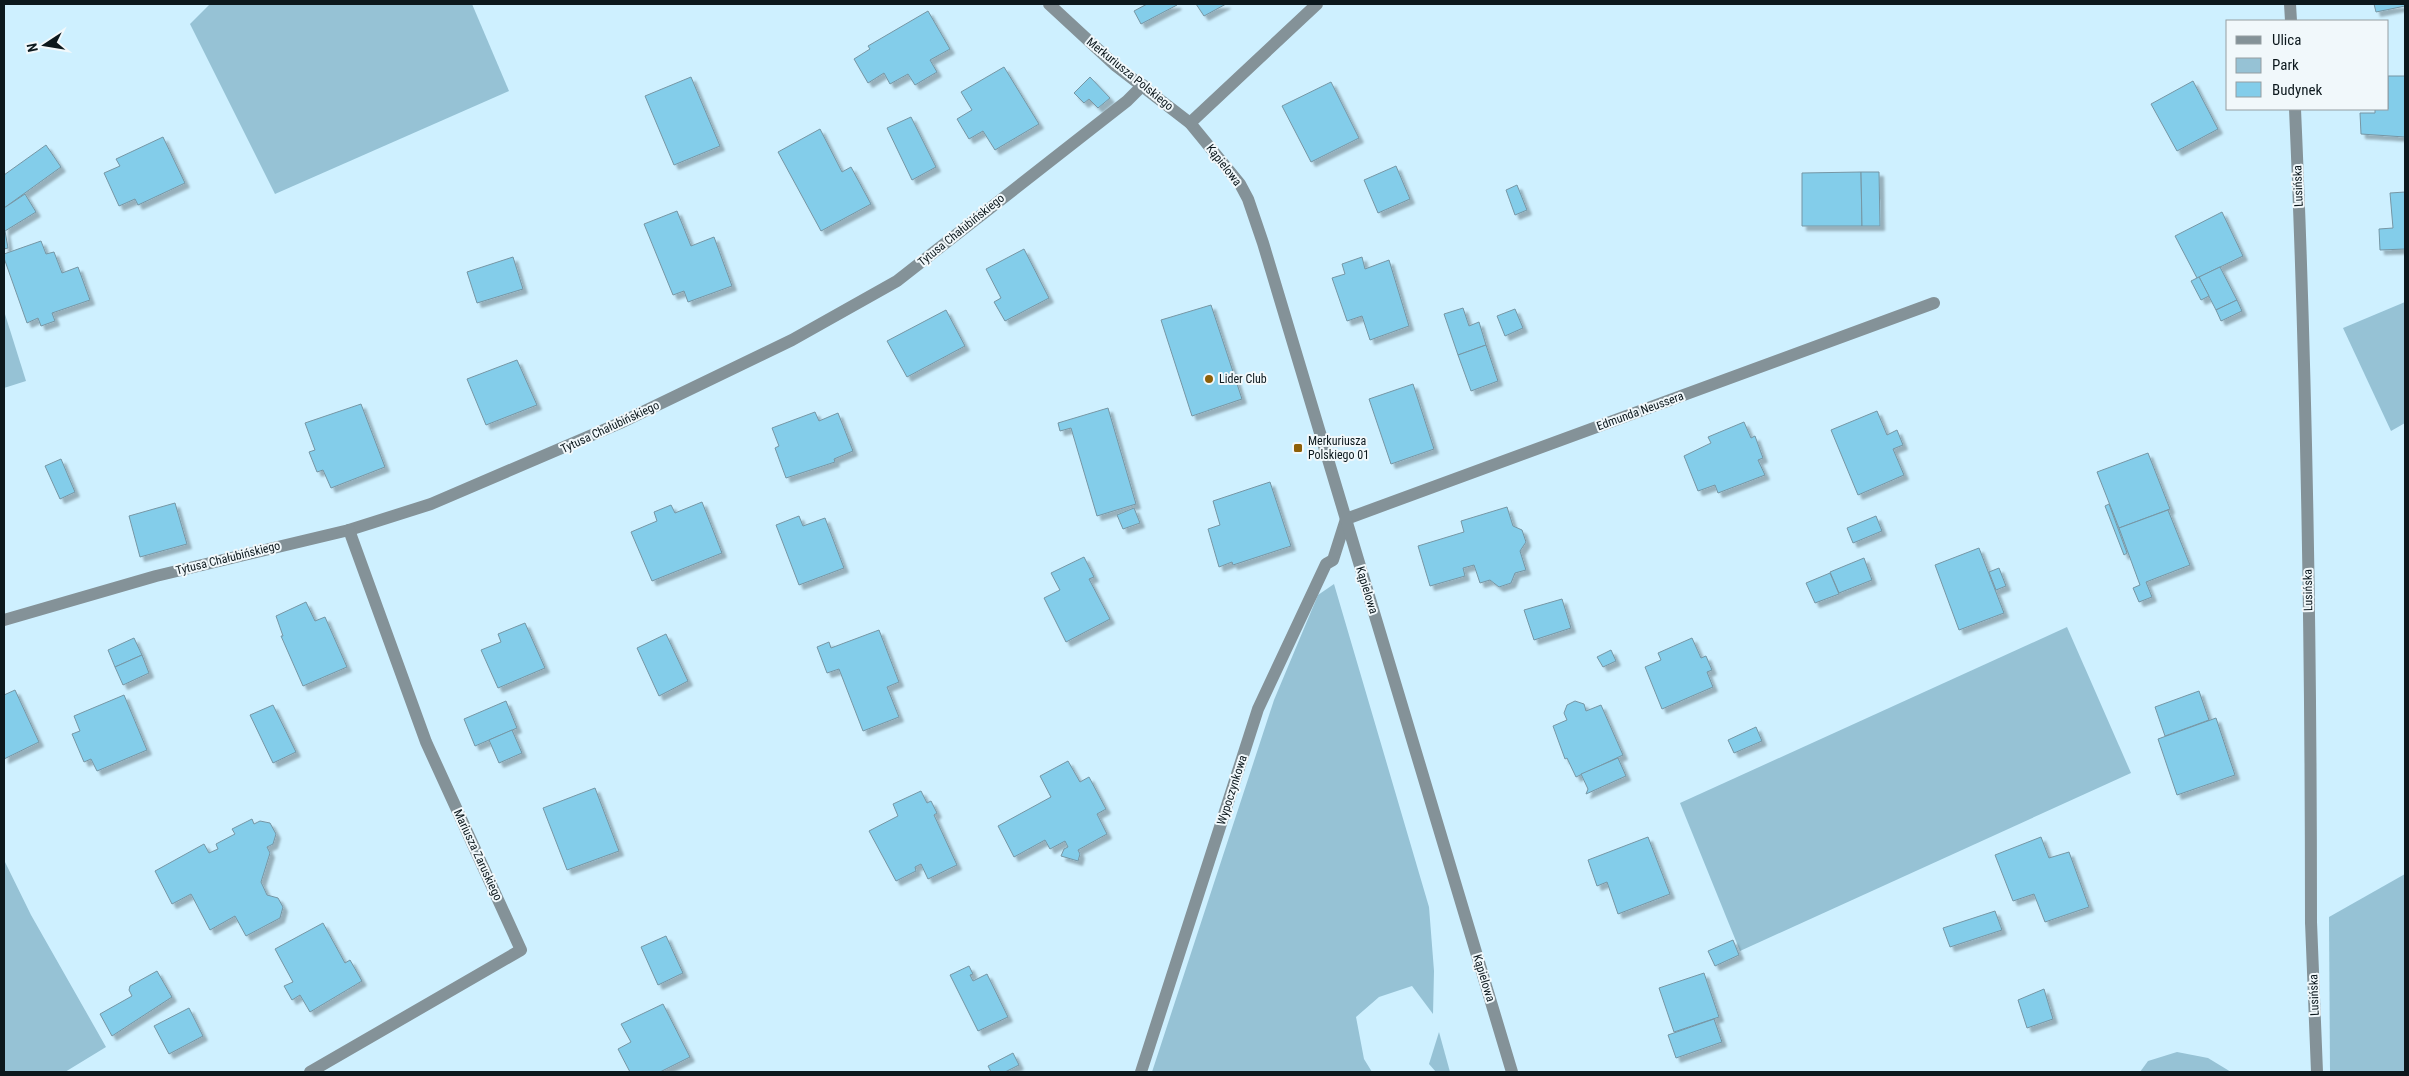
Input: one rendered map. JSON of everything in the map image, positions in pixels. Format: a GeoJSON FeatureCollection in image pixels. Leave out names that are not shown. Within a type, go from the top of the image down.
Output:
{"type":"FeatureCollection","features":[{"type":"Feature","properties":{"kind":"street","name":"Merkuriusza Polskiego"},"geometry":{"type":"LineString","coordinates":[[1049,4],[1116,66],[1190,123]]}},
{"type":"Feature","properties":{"kind":"street"},"geometry":{"type":"LineString","coordinates":[[1190,123],[1317,4]]}},
{"type":"Feature","properties":{"kind":"street"},"geometry":{"type":"LineString","coordinates":[[2290,4],[2291,20]]}},
{"type":"Feature","properties":{"kind":"street","name":"Tytusa Chałubińskiego"},"geometry":{"type":"LineString","coordinates":[[4,620],[156,576],[349,530],[431,504],[587,438],[792,340],[897,281],[1128,101],[1143,86]]}},
{"type":"Feature","properties":{"kind":"street","name":"Lusińska"},"geometry":{"type":"LineString","coordinates":[[2295,110],[2302,279],[2308,588],[2311,922],[2317,1072]]}},
{"type":"Feature","properties":{"kind":"street","name":"Kąpielowa"},"geometry":{"type":"LineString","coordinates":[[1190,123],[1240,184],[1248,199],[1263,243],[1512,1072]]}},
{"type":"Feature","properties":{"kind":"street","name":"Edmunda Neussera"},"geometry":{"type":"LineString","coordinates":[[1346,519],[1934,302]]}},
{"type":"Feature","properties":{"kind":"street","name":"Wypoczynkowa"},"geometry":{"type":"LineString","coordinates":[[1140,1072],[1154,1036],[1258,709],[1326,564],[1333,560],[1346,519]]}},
{"type":"Feature","properties":{"kind":"street","name":"Mariusza Zaruskiego"},"geometry":{"type":"LineString","coordinates":[[310,1072],[521,950],[426,742],[349,530]]}},
{"type":"Feature","properties":{"kind":"green space"},"geometry":{"type":"Polygon","coordinates":[[[210,4],[472,4],[509,91],[275,194],[190,24],[210,4]]]}},
{"type":"Feature","properties":{"kind":"green space"},"geometry":{"type":"Polygon","coordinates":[[[2405,302],[2405,423],[2391,431],[2343,328],[2405,302]]]}},
{"type":"Feature","properties":{"kind":"green space"},"geometry":{"type":"Polygon","coordinates":[[[4,311],[26,381],[4,388],[4,311]]]}},
{"type":"Feature","properties":{"kind":"green space"},"geometry":{"type":"Polygon","coordinates":[[[1334,584],[1429,907],[1434,971],[1433,1014],[1412,986],[1379,997],[1356,1017],[1364,1059],[1372,1072],[1152,1072],[1274,700],[1318,595],[1334,584]]]}},
{"type":"Feature","properties":{"kind":"green space"},"geometry":{"type":"Polygon","coordinates":[[[2067,627],[2131,773],[1740,951],[1680,803],[2067,627]]]}},
{"type":"Feature","properties":{"kind":"green space"},"geometry":{"type":"Polygon","coordinates":[[[4,860],[31,915],[106,1047],[65,1072],[4,1072],[4,860]]]}},
{"type":"Feature","properties":{"kind":"green space"},"geometry":{"type":"Polygon","coordinates":[[[2405,874],[2405,1072],[2330,1072],[2329,917],[2405,874]]]}},
{"type":"Feature","properties":{"kind":"green space"},"geometry":{"type":"Polygon","coordinates":[[[1439,1032],[1450,1072],[1436,1072],[1429,1064],[1439,1032]]]}},
{"type":"Feature","properties":{"kind":"green space"},"geometry":{"type":"Polygon","coordinates":[[[2177,1052],[2208,1058],[2231,1072],[2140,1072],[2148,1061],[2177,1052]]]}},
{"type":"Feature","properties":{"kind":"building"},"geometry":{"type":"Polygon","coordinates":[[[1147,4],[1177,5],[1141,24],[1134,11],[1147,4]]]}},
{"type":"Feature","properties":{"kind":"building"},"geometry":{"type":"Polygon","coordinates":[[[1196,4],[1226,4],[1204,16],[1196,4]]]}},
{"type":"Feature","properties":{"kind":"building"},"geometry":{"type":"Polygon","coordinates":[[[2374,4],[2405,4],[2405,6],[2376,12],[2374,4]]]}},
{"type":"Feature","properties":{"kind":"building"},"geometry":{"type":"Polygon","coordinates":[[[928,11],[950,49],[930,60],[937,72],[915,85],[908,74],[890,84],[884,73],[868,83],[854,59],[870,49],[868,46],[928,11]]]}},
{"type":"Feature","properties":{"kind":"building"},"geometry":{"type":"Polygon","coordinates":[[[1004,67],[1039,124],[995,150],[983,131],[969,139],[957,119],[972,110],[961,92],[1004,67]]]}},
{"type":"Feature","properties":{"kind":"building"},"geometry":{"type":"Polygon","coordinates":[[[2389,76],[2405,76],[2405,137],[2361,134],[2360,113],[2375,113],[2375,110],[2389,110],[2389,76]]]}},
{"type":"Feature","properties":{"kind":"building"},"geometry":{"type":"Polygon","coordinates":[[[691,77],[720,146],[674,165],[645,96],[691,77]]]}},
{"type":"Feature","properties":{"kind":"building"},"geometry":{"type":"Polygon","coordinates":[[[1090,77],[1110,98],[1098,108],[1089,99],[1084,103],[1074,93],[1090,77]]]}},
{"type":"Feature","properties":{"kind":"building"},"geometry":{"type":"Polygon","coordinates":[[[2193,81],[2218,129],[2177,151],[2151,104],[2193,81]]]}},
{"type":"Feature","properties":{"kind":"building"},"geometry":{"type":"Polygon","coordinates":[[[1331,82],[1359,138],[1311,162],[1282,106],[1331,82]]]}},
{"type":"Feature","properties":{"kind":"building"},"geometry":{"type":"Polygon","coordinates":[[[911,117],[936,167],[912,180],[887,128],[911,117]]]}},
{"type":"Feature","properties":{"kind":"building"},"geometry":{"type":"Polygon","coordinates":[[[820,129],[842,172],[851,167],[871,204],[821,231],[778,152],[820,129]]]}},
{"type":"Feature","properties":{"kind":"building"},"geometry":{"type":"Polygon","coordinates":[[[163,137],[185,183],[138,205],[135,199],[119,206],[104,173],[120,166],[116,159],[163,137]]]}},
{"type":"Feature","properties":{"kind":"building"},"geometry":{"type":"Polygon","coordinates":[[[46,145],[61,167],[4,208],[4,175],[46,145]]]}},
{"type":"Feature","properties":{"kind":"building"},"geometry":{"type":"Polygon","coordinates":[[[1396,166],[1410,199],[1378,213],[1364,180],[1396,166]]]}},
{"type":"Feature","properties":{"kind":"building"},"geometry":{"type":"Polygon","coordinates":[[[1861,172],[1862,226],[1802,226],[1802,173],[1861,172]]]}},
{"type":"Feature","properties":{"kind":"building"},"geometry":{"type":"Polygon","coordinates":[[[1861,172],[1879,172],[1880,226],[1862,226],[1861,172]]]}},
{"type":"Feature","properties":{"kind":"building"},"geometry":{"type":"Polygon","coordinates":[[[1517,185],[1527,210],[1515,215],[1506,190],[1517,185]]]}},
{"type":"Feature","properties":{"kind":"building"},"geometry":{"type":"Polygon","coordinates":[[[2405,192],[2405,249],[2380,250],[2379,229],[2393,228],[2390,193],[2405,192]]]}},
{"type":"Feature","properties":{"kind":"building"},"geometry":{"type":"Polygon","coordinates":[[[25,194],[36,212],[5,231],[8,248],[4,249],[4,208],[25,194]]]}},
{"type":"Feature","properties":{"kind":"building"},"geometry":{"type":"Polygon","coordinates":[[[677,211],[691,246],[714,237],[732,286],[688,302],[684,291],[673,295],[644,224],[677,211]]]}},
{"type":"Feature","properties":{"kind":"building"},"geometry":{"type":"Polygon","coordinates":[[[2222,212],[2243,256],[2197,278],[2175,236],[2222,212]]]}},
{"type":"Feature","properties":{"kind":"building"},"geometry":{"type":"Polygon","coordinates":[[[41,241],[46,254],[54,252],[62,273],[78,267],[90,300],[52,313],[55,321],[41,326],[38,318],[27,323],[4,254],[41,241]]]}},
{"type":"Feature","properties":{"kind":"building"},"geometry":{"type":"Polygon","coordinates":[[[1024,249],[1049,298],[1005,321],[994,302],[1001,298],[986,269],[1024,249]]]}},
{"type":"Feature","properties":{"kind":"building"},"geometry":{"type":"Polygon","coordinates":[[[513,257],[523,289],[477,303],[467,272],[513,257]]]}},
{"type":"Feature","properties":{"kind":"building"},"geometry":{"type":"Polygon","coordinates":[[[1362,257],[1365,269],[1389,260],[1409,326],[1370,340],[1362,316],[1347,321],[1332,278],[1345,274],[1342,264],[1362,257]]]}},
{"type":"Feature","properties":{"kind":"building"},"geometry":{"type":"Polygon","coordinates":[[[2220,267],[2237,300],[2216,310],[2199,277],[2220,267]]]}},
{"type":"Feature","properties":{"kind":"building"},"geometry":{"type":"Polygon","coordinates":[[[2199,277],[2209,296],[2201,300],[2191,281],[2199,277]]]}},
{"type":"Feature","properties":{"kind":"building"},"geometry":{"type":"Polygon","coordinates":[[[2237,300],[2242,311],[2221,321],[2216,310],[2237,300]]]}},
{"type":"Feature","properties":{"kind":"building"},"geometry":{"type":"Polygon","coordinates":[[[1211,305],[1242,399],[1192,416],[1161,320],[1211,305]]]}},
{"type":"Feature","properties":{"kind":"building"},"geometry":{"type":"Polygon","coordinates":[[[1463,308],[1469,326],[1479,322],[1486,345],[1458,355],[1444,314],[1463,308]]]}},
{"type":"Feature","properties":{"kind":"building"},"geometry":{"type":"Polygon","coordinates":[[[1515,309],[1523,328],[1505,336],[1497,316],[1515,309]]]}},
{"type":"Feature","properties":{"kind":"building"},"geometry":{"type":"Polygon","coordinates":[[[946,310],[965,346],[907,377],[887,341],[946,310]]]}},
{"type":"Feature","properties":{"kind":"building"},"geometry":{"type":"Polygon","coordinates":[[[1486,345],[1498,381],[1471,391],[1458,355],[1486,345]]]}},
{"type":"Feature","properties":{"kind":"building"},"geometry":{"type":"Polygon","coordinates":[[[517,360],[537,405],[486,425],[467,379],[517,360]]]}},
{"type":"Feature","properties":{"kind":"building"},"geometry":{"type":"Polygon","coordinates":[[[1413,384],[1434,449],[1391,464],[1369,399],[1413,384]]]}},
{"type":"Feature","properties":{"kind":"building"},"geometry":{"type":"Polygon","coordinates":[[[361,404],[385,467],[331,488],[323,470],[317,472],[309,452],[315,450],[305,423],[361,404]]]}},
{"type":"Feature","properties":{"kind":"building"},"geometry":{"type":"Polygon","coordinates":[[[1108,408],[1136,504],[1097,516],[1071,428],[1060,431],[1058,423],[1108,408]]]}},
{"type":"Feature","properties":{"kind":"building"},"geometry":{"type":"Polygon","coordinates":[[[1877,411],[1887,435],[1897,430],[1903,445],[1893,449],[1904,475],[1858,495],[1831,430],[1877,411]]]}},
{"type":"Feature","properties":{"kind":"building"},"geometry":{"type":"Polygon","coordinates":[[[815,412],[819,421],[838,413],[853,451],[834,459],[835,462],[786,478],[775,448],[779,446],[772,428],[815,412]]]}},
{"type":"Feature","properties":{"kind":"building"},"geometry":{"type":"Polygon","coordinates":[[[1744,422],[1751,438],[1755,436],[1763,458],[1758,460],[1765,475],[1718,493],[1715,485],[1698,491],[1684,456],[1711,443],[1708,437],[1744,422]]]}},
{"type":"Feature","properties":{"kind":"building"},"geometry":{"type":"Polygon","coordinates":[[[2148,453],[2170,509],[2119,528],[2097,472],[2148,453]]]}},
{"type":"Feature","properties":{"kind":"building"},"geometry":{"type":"Polygon","coordinates":[[[61,459],[75,492],[60,499],[45,466],[61,459]]]}},
{"type":"Feature","properties":{"kind":"building"},"geometry":{"type":"Polygon","coordinates":[[[1270,482],[1291,546],[1233,565],[1232,562],[1219,567],[1208,529],[1220,525],[1213,501],[1270,482]]]}},
{"type":"Feature","properties":{"kind":"building"},"geometry":{"type":"Polygon","coordinates":[[[702,502],[722,553],[652,581],[631,532],[657,521],[654,512],[671,505],[675,513],[702,502]]]}},
{"type":"Feature","properties":{"kind":"building"},"geometry":{"type":"Polygon","coordinates":[[[175,503],[187,544],[140,557],[129,516],[175,503]]]}},
{"type":"Feature","properties":{"kind":"building"},"geometry":{"type":"Polygon","coordinates":[[[2109,504],[2127,553],[2124,555],[2105,506],[2109,504]]]}},
{"type":"Feature","properties":{"kind":"building"},"geometry":{"type":"Polygon","coordinates":[[[1507,507],[1513,526],[1522,530],[1526,542],[1520,551],[1526,570],[1515,573],[1511,583],[1499,587],[1490,580],[1480,583],[1474,565],[1463,568],[1465,576],[1430,586],[1418,546],[1464,532],[1461,521],[1507,507]]]}},
{"type":"Feature","properties":{"kind":"building"},"geometry":{"type":"Polygon","coordinates":[[[1134,508],[1140,523],[1123,529],[1117,515],[1134,508]]]}},
{"type":"Feature","properties":{"kind":"building"},"geometry":{"type":"Polygon","coordinates":[[[2168,510],[2190,565],[2146,582],[2152,597],[2139,602],[2133,588],[2140,585],[2119,528],[2168,510]]]}},
{"type":"Feature","properties":{"kind":"building"},"geometry":{"type":"Polygon","coordinates":[[[799,516],[803,526],[825,518],[844,568],[799,585],[776,525],[799,516]]]}},
{"type":"Feature","properties":{"kind":"building"},"geometry":{"type":"Polygon","coordinates":[[[1876,516],[1882,531],[1853,543],[1847,528],[1876,516]]]}},
{"type":"Feature","properties":{"kind":"building"},"geometry":{"type":"Polygon","coordinates":[[[1979,548],[2004,613],[1959,630],[1935,565],[1979,548]]]}},
{"type":"Feature","properties":{"kind":"building"},"geometry":{"type":"Polygon","coordinates":[[[1084,557],[1094,577],[1089,579],[1110,619],[1066,642],[1044,598],[1060,590],[1051,573],[1084,557]]]}},
{"type":"Feature","properties":{"kind":"building"},"geometry":{"type":"Polygon","coordinates":[[[1864,558],[1872,580],[1839,593],[1830,572],[1864,558]]]}},
{"type":"Feature","properties":{"kind":"building"},"geometry":{"type":"Polygon","coordinates":[[[1999,568],[2006,586],[1996,590],[1989,572],[1999,568]]]}},
{"type":"Feature","properties":{"kind":"building"},"geometry":{"type":"Polygon","coordinates":[[[1830,573],[1839,594],[1815,603],[1806,583],[1830,573]]]}},
{"type":"Feature","properties":{"kind":"building"},"geometry":{"type":"Polygon","coordinates":[[[1562,599],[1571,628],[1534,640],[1524,610],[1562,599]]]}},
{"type":"Feature","properties":{"kind":"building"},"geometry":{"type":"Polygon","coordinates":[[[306,602],[315,621],[325,617],[347,667],[303,686],[281,636],[283,636],[276,616],[306,602]]]}},
{"type":"Feature","properties":{"kind":"building"},"geometry":{"type":"Polygon","coordinates":[[[525,623],[545,668],[498,688],[481,650],[501,642],[498,634],[525,623]]]}},
{"type":"Feature","properties":{"kind":"building"},"geometry":{"type":"Polygon","coordinates":[[[879,630],[899,682],[887,687],[899,717],[863,731],[839,669],[827,673],[817,647],[829,642],[831,648],[879,630]]]}},
{"type":"Feature","properties":{"kind":"building"},"geometry":{"type":"Polygon","coordinates":[[[666,634],[688,681],[659,696],[637,648],[666,634]]]}},
{"type":"Feature","properties":{"kind":"building"},"geometry":{"type":"Polygon","coordinates":[[[134,638],[142,655],[115,667],[108,650],[134,638]]]}},
{"type":"Feature","properties":{"kind":"building"},"geometry":{"type":"Polygon","coordinates":[[[1692,638],[1701,658],[1706,656],[1712,670],[1707,672],[1713,687],[1662,709],[1645,667],[1661,660],[1658,653],[1692,638]]]}},
{"type":"Feature","properties":{"kind":"building"},"geometry":{"type":"Polygon","coordinates":[[[1611,650],[1616,661],[1603,667],[1597,657],[1611,650]]]}},
{"type":"Feature","properties":{"kind":"building"},"geometry":{"type":"Polygon","coordinates":[[[142,655],[149,673],[123,685],[115,667],[142,655]]]}},
{"type":"Feature","properties":{"kind":"building"},"geometry":{"type":"Polygon","coordinates":[[[15,690],[39,742],[4,759],[4,695],[15,690]]]}},
{"type":"Feature","properties":{"kind":"building"},"geometry":{"type":"Polygon","coordinates":[[[2199,691],[2209,720],[2165,736],[2155,707],[2199,691]]]}},
{"type":"Feature","properties":{"kind":"building"},"geometry":{"type":"Polygon","coordinates":[[[124,695],[147,750],[97,771],[91,759],[84,762],[72,734],[80,731],[74,716],[124,695]]]}},
{"type":"Feature","properties":{"kind":"building"},"geometry":{"type":"Polygon","coordinates":[[[506,701],[517,728],[475,746],[464,719],[506,701]]]}},
{"type":"Feature","properties":{"kind":"building"},"geometry":{"type":"Polygon","coordinates":[[[1575,701],[1584,704],[1586,711],[1601,705],[1623,755],[1576,777],[1567,758],[1565,759],[1553,726],[1567,720],[1564,713],[1567,705],[1575,701]]]}},
{"type":"Feature","properties":{"kind":"building"},"geometry":{"type":"Polygon","coordinates":[[[273,705],[296,752],[273,763],[250,715],[273,705]]]}},
{"type":"Feature","properties":{"kind":"building"},"geometry":{"type":"Polygon","coordinates":[[[2216,718],[2235,775],[2177,795],[2158,739],[2216,718]]]}},
{"type":"Feature","properties":{"kind":"building"},"geometry":{"type":"Polygon","coordinates":[[[1756,727],[1762,741],[1734,753],[1728,740],[1756,727]]]}},
{"type":"Feature","properties":{"kind":"building"},"geometry":{"type":"Polygon","coordinates":[[[512,730],[522,753],[499,763],[489,740],[512,730]]]}},
{"type":"Feature","properties":{"kind":"building"},"geometry":{"type":"Polygon","coordinates":[[[1618,758],[1626,776],[1586,794],[1588,789],[1581,774],[1618,758]]]}},
{"type":"Feature","properties":{"kind":"building"},"geometry":{"type":"Polygon","coordinates":[[[1068,761],[1080,782],[1089,777],[1106,809],[1097,814],[1107,834],[1078,850],[1080,854],[1078,861],[1061,856],[1064,849],[1068,847],[1065,841],[1050,849],[1045,840],[1014,857],[998,826],[1051,797],[1040,776],[1068,761]]]}},
{"type":"Feature","properties":{"kind":"building"},"geometry":{"type":"Polygon","coordinates":[[[595,788],[619,851],[567,870],[543,808],[595,788]]]}},
{"type":"Feature","properties":{"kind":"building"},"geometry":{"type":"Polygon","coordinates":[[[921,791],[927,803],[931,801],[937,813],[934,815],[957,865],[928,879],[921,864],[915,867],[916,871],[896,881],[869,831],[898,816],[893,804],[921,791]]]}},
{"type":"Feature","properties":{"kind":"building"},"geometry":{"type":"Polygon","coordinates":[[[252,819],[254,824],[260,821],[270,823],[276,834],[273,844],[267,847],[270,853],[261,882],[267,895],[278,898],[283,907],[280,918],[246,936],[235,916],[210,930],[191,894],[172,904],[155,871],[204,844],[209,853],[218,849],[216,844],[235,834],[232,829],[252,819]]]}},
{"type":"Feature","properties":{"kind":"building"},"geometry":{"type":"Polygon","coordinates":[[[1648,837],[1670,894],[1618,914],[1607,882],[1597,886],[1588,860],[1648,837]]]}},
{"type":"Feature","properties":{"kind":"building"},"geometry":{"type":"Polygon","coordinates":[[[2041,837],[2049,858],[2069,852],[2089,907],[2045,922],[2034,894],[2013,901],[1995,855],[2041,837]]]}},
{"type":"Feature","properties":{"kind":"building"},"geometry":{"type":"Polygon","coordinates":[[[1995,911],[2002,930],[1950,947],[1943,928],[1995,911]]]}},
{"type":"Feature","properties":{"kind":"building"},"geometry":{"type":"Polygon","coordinates":[[[323,923],[345,963],[350,960],[362,981],[310,1012],[300,995],[292,1000],[284,986],[293,982],[275,949],[323,923]]]}},
{"type":"Feature","properties":{"kind":"building"},"geometry":{"type":"Polygon","coordinates":[[[666,936],[683,973],[658,985],[641,947],[666,936]]]}},
{"type":"Feature","properties":{"kind":"building"},"geometry":{"type":"Polygon","coordinates":[[[1733,940],[1739,955],[1715,966],[1708,951],[1733,940]]]}},
{"type":"Feature","properties":{"kind":"building"},"geometry":{"type":"Polygon","coordinates":[[[969,966],[973,974],[970,975],[973,981],[987,974],[1008,1017],[978,1031],[950,975],[969,966]]]}},
{"type":"Feature","properties":{"kind":"building"},"geometry":{"type":"Polygon","coordinates":[[[157,971],[172,997],[112,1036],[100,1014],[132,996],[129,990],[130,986],[157,971]]]}},
{"type":"Feature","properties":{"kind":"building"},"geometry":{"type":"Polygon","coordinates":[[[1704,973],[1719,1017],[1674,1032],[1659,988],[1704,973]]]}},
{"type":"Feature","properties":{"kind":"building"},"geometry":{"type":"Polygon","coordinates":[[[2044,989],[2053,1019],[2027,1028],[2018,1000],[2044,989]]]}},
{"type":"Feature","properties":{"kind":"building"},"geometry":{"type":"Polygon","coordinates":[[[663,1004],[690,1057],[660,1072],[630,1072],[618,1049],[631,1042],[621,1024],[663,1004]]]}},
{"type":"Feature","properties":{"kind":"building"},"geometry":{"type":"Polygon","coordinates":[[[189,1008],[203,1036],[169,1054],[154,1026],[189,1008]]]}},
{"type":"Feature","properties":{"kind":"building"},"geometry":{"type":"Polygon","coordinates":[[[1714,1019],[1722,1042],[1676,1058],[1668,1035],[1714,1019]]]}},
{"type":"Feature","properties":{"kind":"building"},"geometry":{"type":"Polygon","coordinates":[[[1013,1053],[1019,1065],[1005,1072],[991,1072],[988,1066],[1013,1053]]]}},
{"type":"Feature","properties":{"kind":"place","name":"Lider Club"},"geometry":{"type":"Point","coordinates":[1209,379]}},
{"type":"Feature","properties":{"kind":"place","name":"Merkuriusza Polskiego 01"},"geometry":{"type":"Point","coordinates":[1298,448]}}]}
